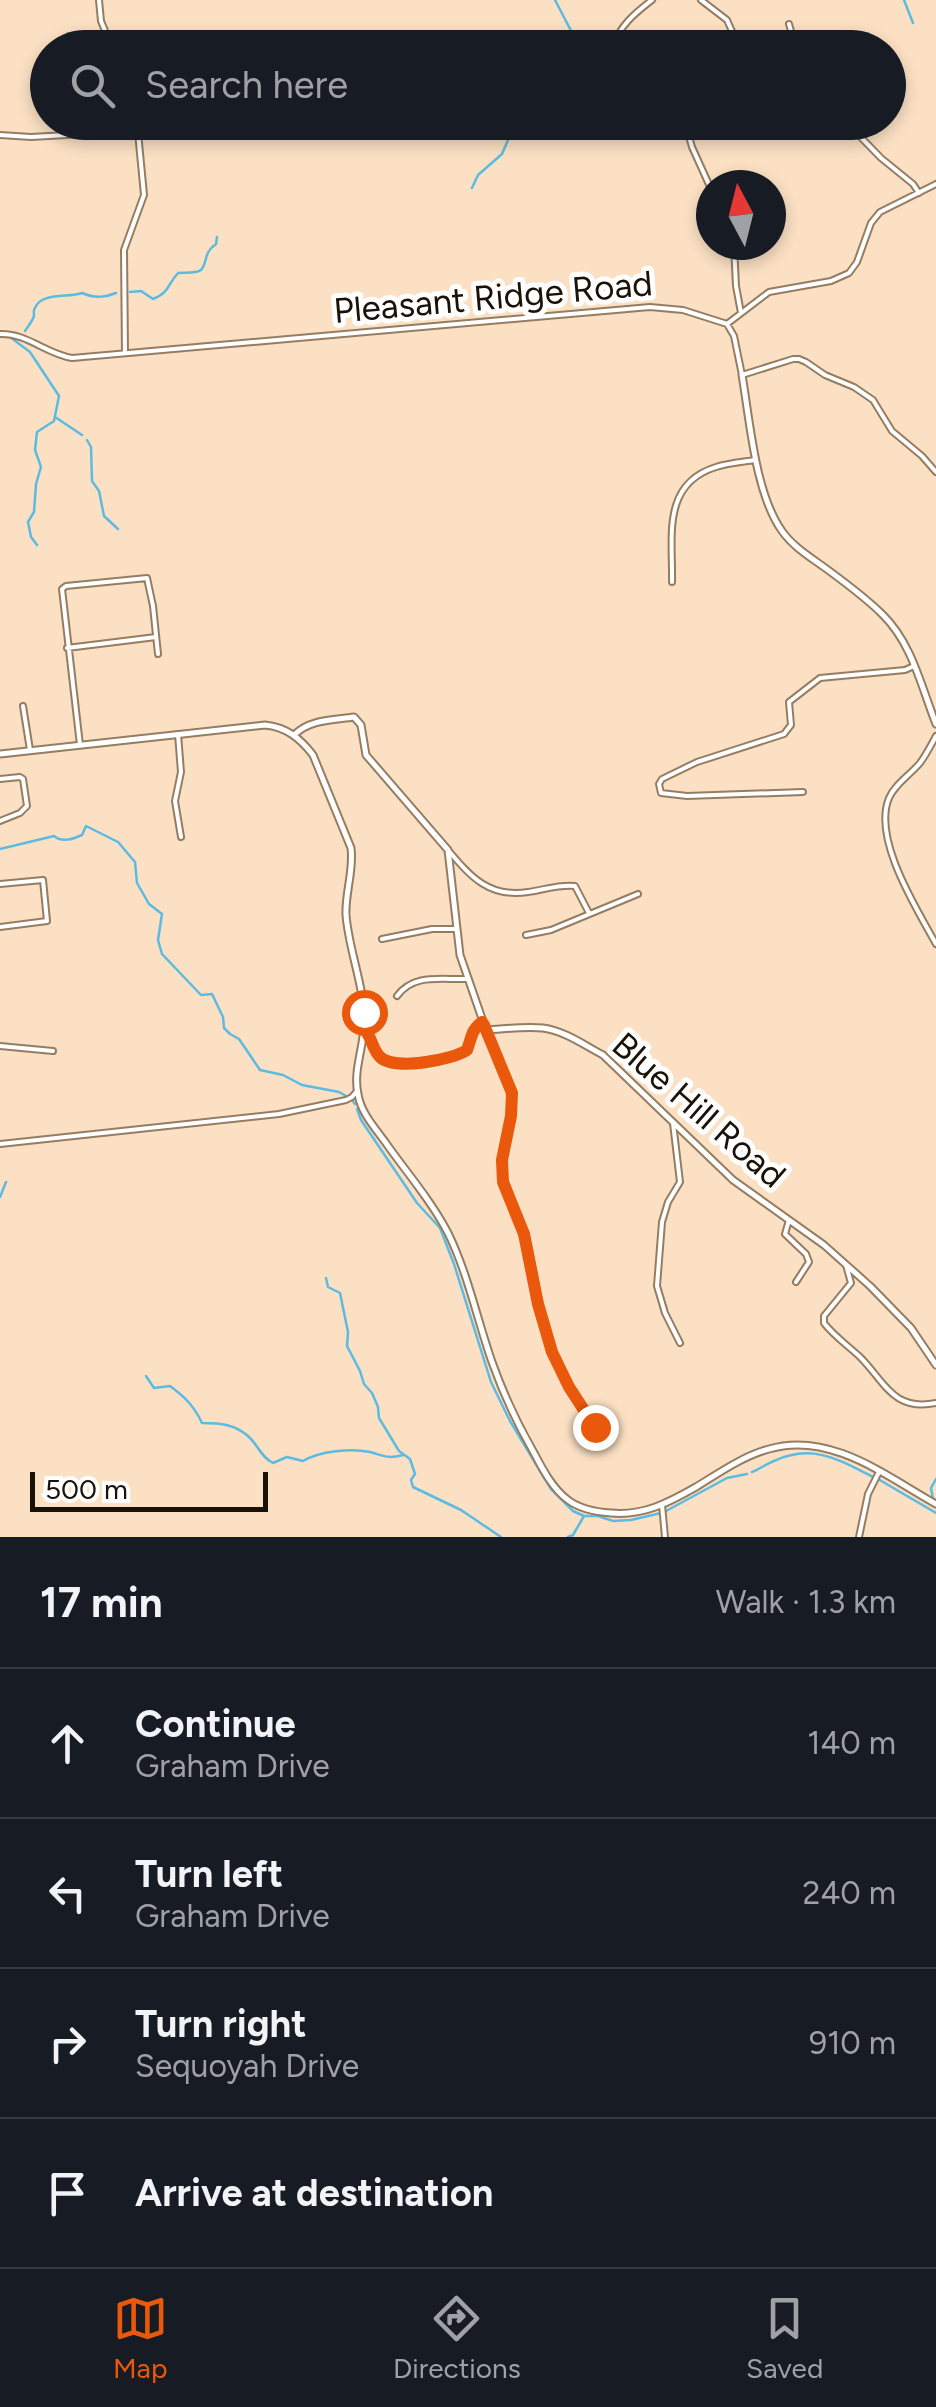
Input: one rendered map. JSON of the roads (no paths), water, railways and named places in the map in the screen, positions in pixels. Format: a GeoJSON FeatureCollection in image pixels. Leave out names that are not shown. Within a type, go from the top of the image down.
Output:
{"type":"FeatureCollection","features":[{"type":"Feature","properties":{"kind":"street"},"geometry":{"type":"LineString","coordinates":[[98,0],[105,30]]}},
{"type":"Feature","properties":{"kind":"street"},"geometry":{"type":"LineString","coordinates":[[620,30],[652,0]]}},
{"type":"Feature","properties":{"kind":"street"},"geometry":{"type":"LineString","coordinates":[[701,0],[726,20],[731,30]]}},
{"type":"Feature","properties":{"kind":"street"},"geometry":{"type":"LineString","coordinates":[[789,24],[791,30]]}},
{"type":"Feature","properties":{"kind":"street"},"geometry":{"type":"LineString","coordinates":[[0,135],[30,137]]}},
{"type":"Feature","properties":{"kind":"street"},"geometry":{"type":"LineString","coordinates":[[124,354],[124,250],[144,195],[139,140]]}},
{"type":"Feature","properties":{"kind":"street"},"geometry":{"type":"LineString","coordinates":[[690,140],[702,170]]}},
{"type":"Feature","properties":{"kind":"street"},"geometry":{"type":"LineString","coordinates":[[864,140],[918,193]]}},
{"type":"Feature","properties":{"kind":"street"},"geometry":{"type":"LineString","coordinates":[[936,184],[880,212],[849,273],[774,290],[726,324],[734,336],[767,501],[782,532],[856,591],[896,630],[936,724]]}},
{"type":"Feature","properties":{"kind":"street"},"geometry":{"type":"LineString","coordinates":[[735,260],[741,312]]}},
{"type":"Feature","properties":{"kind":"street","name":"Pleasant Ridge Road"},"geometry":{"type":"LineString","coordinates":[[0,334],[17,335],[64,357],[82,358],[650,306],[683,310],[726,324]]}},
{"type":"Feature","properties":{"kind":"street"},"geometry":{"type":"LineString","coordinates":[[742,375],[800,359],[873,400],[892,431],[936,472]]}},
{"type":"Feature","properties":{"kind":"street"},"geometry":{"type":"LineString","coordinates":[[672,582],[671,523],[681,494],[707,471],[757,460]]}},
{"type":"Feature","properties":{"kind":"street"},"geometry":{"type":"LineString","coordinates":[[80,745],[62,589],[147,578],[158,654]]}},
{"type":"Feature","properties":{"kind":"street"},"geometry":{"type":"LineString","coordinates":[[68,648],[156,637]]}},
{"type":"Feature","properties":{"kind":"street"},"geometry":{"type":"LineString","coordinates":[[803,792],[687,796],[661,793],[658,784],[697,762],[784,734],[790,725],[789,702],[820,678],[914,666]]}},
{"type":"Feature","properties":{"kind":"street"},"geometry":{"type":"LineString","coordinates":[[23,706],[30,750]]}},
{"type":"Feature","properties":{"kind":"street"},"geometry":{"type":"LineString","coordinates":[[294,735],[304,726],[354,717],[361,724],[366,755],[481,885],[524,893],[575,886],[589,913]]}},
{"type":"Feature","properties":{"kind":"street"},"geometry":{"type":"LineString","coordinates":[[0,754],[265,725],[294,735],[313,755],[351,848],[347,920],[362,999],[364,1029],[357,1073],[362,1108],[447,1232],[504,1393],[551,1481],[568,1500],[589,1510],[645,1512],[744,1458],[785,1445],[810,1444],[830,1448],[936,1504]]}},
{"type":"Feature","properties":{"kind":"street"},"geometry":{"type":"LineString","coordinates":[[178,734],[180,772],[175,802],[181,836]]}},
{"type":"Feature","properties":{"kind":"street"},"geometry":{"type":"LineString","coordinates":[[936,736],[918,766],[894,790],[886,812],[888,838],[899,875],[936,944]]}},
{"type":"Feature","properties":{"kind":"street"},"geometry":{"type":"LineString","coordinates":[[0,779],[20,777],[27,806],[26,810],[0,821]]}},
{"type":"Feature","properties":{"kind":"street"},"geometry":{"type":"LineString","coordinates":[[448,850],[460,955],[482,1022],[512,1093],[501,1172],[528,1245],[540,1313],[560,1370],[601,1434]]}},
{"type":"Feature","properties":{"kind":"street"},"geometry":{"type":"LineString","coordinates":[[0,884],[43,880],[47,922],[0,926]]}},
{"type":"Feature","properties":{"kind":"street"},"geometry":{"type":"LineString","coordinates":[[526,935],[551,930],[638,894]]}},
{"type":"Feature","properties":{"kind":"street"},"geometry":{"type":"LineString","coordinates":[[382,939],[432,929],[457,929]]}},
{"type":"Feature","properties":{"kind":"street"},"geometry":{"type":"LineString","coordinates":[[397,996],[403,988],[420,980],[467,980]]}},
{"type":"Feature","properties":{"kind":"street"},"geometry":{"type":"LineString","coordinates":[[364,1029],[382,1058],[401,1064],[460,1054],[467,1050],[471,1033],[482,1022]]}},
{"type":"Feature","properties":{"kind":"street","name":"Blue Hill Road"},"geometry":{"type":"LineString","coordinates":[[486,1030],[541,1028],[578,1042],[613,1063],[733,1180],[824,1245],[867,1283],[911,1328],[936,1364]]}},
{"type":"Feature","properties":{"kind":"street"},"geometry":{"type":"LineString","coordinates":[[0,1046],[53,1051]]}},
{"type":"Feature","properties":{"kind":"street"},"geometry":{"type":"LineString","coordinates":[[0,1144],[279,1114],[346,1100],[357,1091]]}},
{"type":"Feature","properties":{"kind":"street"},"geometry":{"type":"LineString","coordinates":[[673,1122],[680,1182],[662,1222],[658,1286],[664,1313],[680,1343]]}},
{"type":"Feature","properties":{"kind":"street"},"geometry":{"type":"LineString","coordinates":[[790,1220],[785,1234],[809,1262],[796,1282]]}},
{"type":"Feature","properties":{"kind":"street"},"geometry":{"type":"LineString","coordinates":[[846,1265],[852,1283]]}},
{"type":"Feature","properties":{"kind":"street"},"geometry":{"type":"LineString","coordinates":[[867,1283],[852,1283],[824,1316],[824,1323],[863,1360],[889,1392],[914,1403],[936,1403]]}},
{"type":"Feature","properties":{"kind":"street"},"geometry":{"type":"LineString","coordinates":[[859,1537],[870,1491],[879,1472]]}},
{"type":"Feature","properties":{"kind":"street"},"geometry":{"type":"LineString","coordinates":[[662,1506],[666,1537]]}},
{"type":"Feature","properties":{"kind":"waterway"},"geometry":{"type":"LineString","coordinates":[[555,0],[571,30]]}},
{"type":"Feature","properties":{"kind":"waterway"},"geometry":{"type":"LineString","coordinates":[[904,0],[913,23]]}},
{"type":"Feature","properties":{"kind":"waterway"},"geometry":{"type":"LineString","coordinates":[[472,188],[478,175],[502,154],[508,140]]}},
{"type":"Feature","properties":{"kind":"waterway"},"geometry":{"type":"LineString","coordinates":[[130,292],[141,291],[153,299],[165,291],[178,273],[201,270],[217,237]]}},
{"type":"Feature","properties":{"kind":"waterway"},"geometry":{"type":"LineString","coordinates":[[25,331],[34,309],[43,300],[82,293],[99,297],[116,293]]}},
{"type":"Feature","properties":{"kind":"waterway"},"geometry":{"type":"LineString","coordinates":[[10,337],[30,352],[59,396],[54,421],[37,432],[35,450],[41,467],[34,512],[28,522],[37,545]]}},
{"type":"Feature","properties":{"kind":"waterway"},"geometry":{"type":"LineString","coordinates":[[55,417],[82,435]]}},
{"type":"Feature","properties":{"kind":"waterway"},"geometry":{"type":"LineString","coordinates":[[87,440],[91,447],[92,481],[99,491],[104,516],[118,529]]}},
{"type":"Feature","properties":{"kind":"waterway"},"geometry":{"type":"LineString","coordinates":[[0,849],[54,836],[71,839],[82,835],[86,826],[118,842],[135,862],[137,883],[149,904],[162,914],[158,940],[162,954],[201,995],[212,994],[224,1028],[239,1039],[260,1070],[348,1097]]}},
{"type":"Feature","properties":{"kind":"waterway"},"geometry":{"type":"LineString","coordinates":[[352,1100],[355,1104]]}},
{"type":"Feature","properties":{"kind":"waterway"},"geometry":{"type":"LineString","coordinates":[[357,1109],[417,1203],[440,1228],[491,1382],[551,1489],[573,1511],[584,1516],[613,1521],[661,1513]]}},
{"type":"Feature","properties":{"kind":"waterway"},"geometry":{"type":"LineString","coordinates":[[0,1197],[6,1182]]}},
{"type":"Feature","properties":{"kind":"waterway"},"geometry":{"type":"LineString","coordinates":[[326,1278],[328,1287],[340,1293],[347,1346],[372,1393],[379,1418],[399,1451],[410,1459],[415,1474],[411,1480],[413,1487],[461,1510],[501,1537]]}},
{"type":"Feature","properties":{"kind":"waterway"},"geometry":{"type":"LineString","coordinates":[[146,1376],[154,1388],[170,1386],[180,1394],[202,1423],[228,1425],[245,1433],[273,1463],[287,1457],[303,1461],[345,1450],[389,1457],[403,1455]]}},
{"type":"Feature","properties":{"kind":"waterway"},"geometry":{"type":"LineString","coordinates":[[752,1472],[788,1456],[813,1454],[873,1477]]}},
{"type":"Feature","properties":{"kind":"waterway"},"geometry":{"type":"LineString","coordinates":[[666,1511],[727,1478],[747,1474]]}},
{"type":"Feature","properties":{"kind":"waterway"},"geometry":{"type":"LineString","coordinates":[[878,1479],[936,1513]]}},
{"type":"Feature","properties":{"kind":"waterway"},"geometry":{"type":"LineString","coordinates":[[933,1499],[931,1488],[936,1479]]}},
{"type":"Feature","properties":{"kind":"waterway"},"geometry":{"type":"LineString","coordinates":[[568,1537],[584,1516]]}}]}
